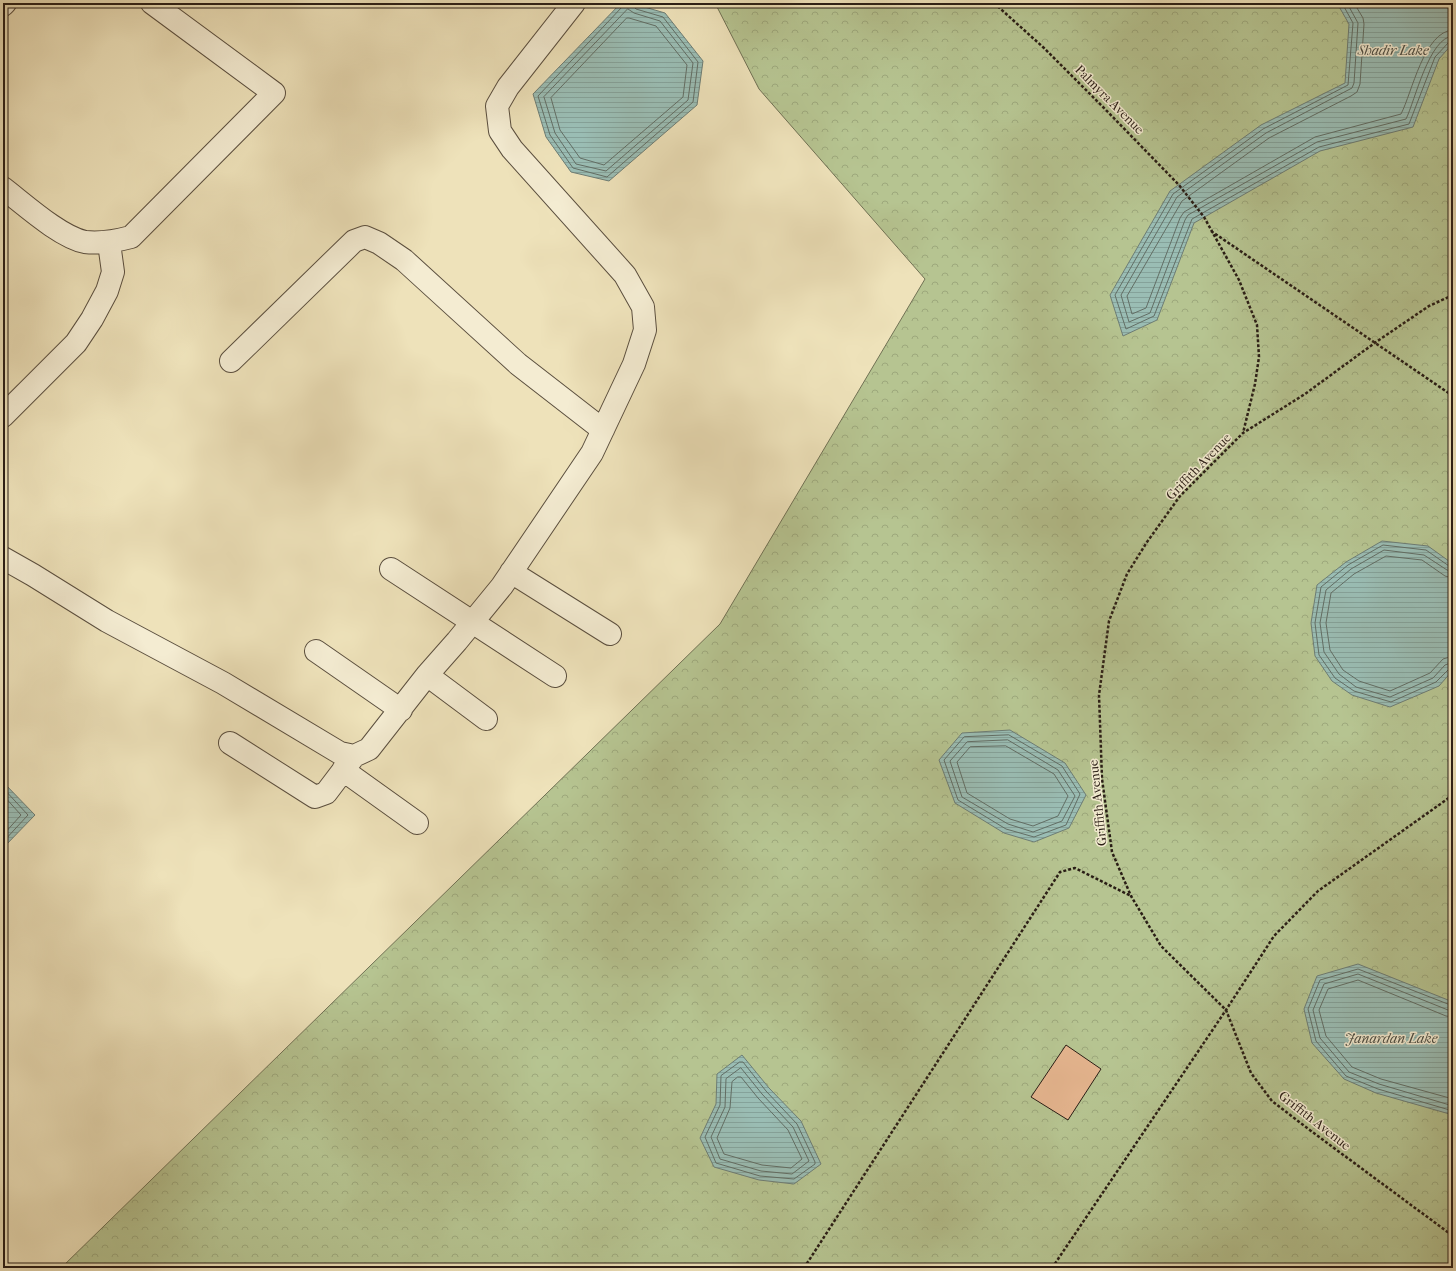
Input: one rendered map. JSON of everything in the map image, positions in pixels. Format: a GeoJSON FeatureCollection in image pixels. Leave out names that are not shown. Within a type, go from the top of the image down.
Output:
{"type":"FeatureCollection","features":[{"type":"Feature","properties":{"kind":"street"},"geometry":{"type":"LineString","coordinates":[[3,188],[65,235],[85,242],[109,242],[131,237],[274,93],[152,3]]}},
{"type":"Feature","properties":{"kind":"street"},"geometry":{"type":"LineString","coordinates":[[230,743],[315,797],[326,793],[348,763],[369,749],[511,572],[592,454],[634,364],[645,330],[642,307],[625,275],[512,149],[500,131],[497,106],[508,87],[574,3]]}},
{"type":"Feature","properties":{"kind":"street"},"geometry":{"type":"LineString","coordinates":[[231,361],[354,241],[365,237],[379,243],[404,260],[518,364],[603,430]]}},
{"type":"Feature","properties":{"kind":"street"},"geometry":{"type":"LineString","coordinates":[[3,416],[76,343],[92,319],[107,291],[113,272],[109,242]]}},
{"type":"Feature","properties":{"kind":"street"},"geometry":{"type":"LineString","coordinates":[[3,558],[107,621],[223,683],[340,753],[348,763],[417,823]]}},
{"type":"Feature","properties":{"kind":"street"},"geometry":{"type":"LineString","coordinates":[[391,569],[555,676]]}},
{"type":"Feature","properties":{"kind":"street"},"geometry":{"type":"LineString","coordinates":[[511,572],[610,634]]}},
{"type":"Feature","properties":{"kind":"street"},"geometry":{"type":"LineString","coordinates":[[316,651],[401,710]]}},
{"type":"Feature","properties":{"kind":"street"},"geometry":{"type":"LineString","coordinates":[[427,675],[486,719]]}},
{"type":"Feature","properties":{"kind":"path","name":"Palmyra Avenue"},"geometry":{"type":"LineString","coordinates":[[994,3],[1044,48],[1179,185],[1204,217],[1239,280],[1257,325],[1259,357],[1255,384],[1244,433]]}},
{"type":"Feature","properties":{"kind":"path"},"geometry":{"type":"LineString","coordinates":[[1210,230],[1453,396]]}},
{"type":"Feature","properties":{"kind":"path","name":"Griffith Avenue"},"geometry":{"type":"LineString","coordinates":[[1453,295],[1429,306],[1376,342],[1305,394],[1244,433],[1180,496],[1147,542],[1128,574],[1109,621],[1099,695],[1102,779],[1112,852],[1131,896],[1161,946],[1226,1010],[1251,1073],[1272,1101],[1311,1132],[1453,1236]]}},
{"type":"Feature","properties":{"kind":"path"},"geometry":{"type":"LineString","coordinates":[[1052,1268],[1226,1010],[1274,936],[1318,891],[1453,795]]}},
{"type":"Feature","properties":{"kind":"path"},"geometry":{"type":"LineString","coordinates":[[804,1268],[1060,872],[1075,868],[1131,896]]}},
{"type":"Feature","properties":{"kind":"green space"},"geometry":{"type":"Polygon","coordinates":[[[715,3],[1453,3],[1453,1268],[61,1268],[720,624],[925,279],[759,89],[715,3]]]}},
{"type":"Feature","properties":{"kind":"water"},"geometry":{"type":"Polygon","coordinates":[[[621,3],[631,3],[665,13],[703,61],[697,105],[609,181],[571,172],[546,137],[533,94],[621,3]]]}},
{"type":"Feature","properties":{"kind":"water","name":"Shadir Lake"},"geometry":{"type":"Polygon","coordinates":[[[1337,3],[1453,3],[1453,43],[1439,59],[1413,127],[1320,151],[1194,223],[1157,320],[1123,336],[1110,295],[1170,191],[1261,125],[1345,83],[1349,24],[1337,3]]]}},
{"type":"Feature","properties":{"kind":"water"},"geometry":{"type":"Polygon","coordinates":[[[1382,541],[1428,546],[1453,564],[1453,670],[1439,686],[1390,707],[1352,695],[1332,681],[1315,656],[1311,623],[1317,585],[1346,562],[1382,541]]]}},
{"type":"Feature","properties":{"kind":"water"},"geometry":{"type":"Polygon","coordinates":[[[1010,730],[1065,763],[1086,795],[1069,828],[1034,842],[1004,833],[955,803],[939,760],[962,733],[1010,730]]]}},
{"type":"Feature","properties":{"kind":"water"},"geometry":{"type":"Polygon","coordinates":[[[3,782],[35,815],[3,848],[3,782]]]}},
{"type":"Feature","properties":{"kind":"water","name":"Janardan Lake"},"geometry":{"type":"Polygon","coordinates":[[[1358,964],[1453,1002],[1453,1115],[1376,1093],[1344,1079],[1312,1043],[1304,1009],[1317,976],[1358,964]]]}},
{"type":"Feature","properties":{"kind":"water"},"geometry":{"type":"Polygon","coordinates":[[[742,1055],[769,1088],[801,1121],[821,1164],[794,1184],[759,1180],[714,1167],[700,1138],[716,1104],[717,1074],[742,1055]]]}},
{"type":"Feature","properties":{"kind":"building"},"geometry":{"type":"Polygon","coordinates":[[[1066,1045],[1101,1069],[1068,1120],[1031,1097],[1066,1045]]]}}]}
